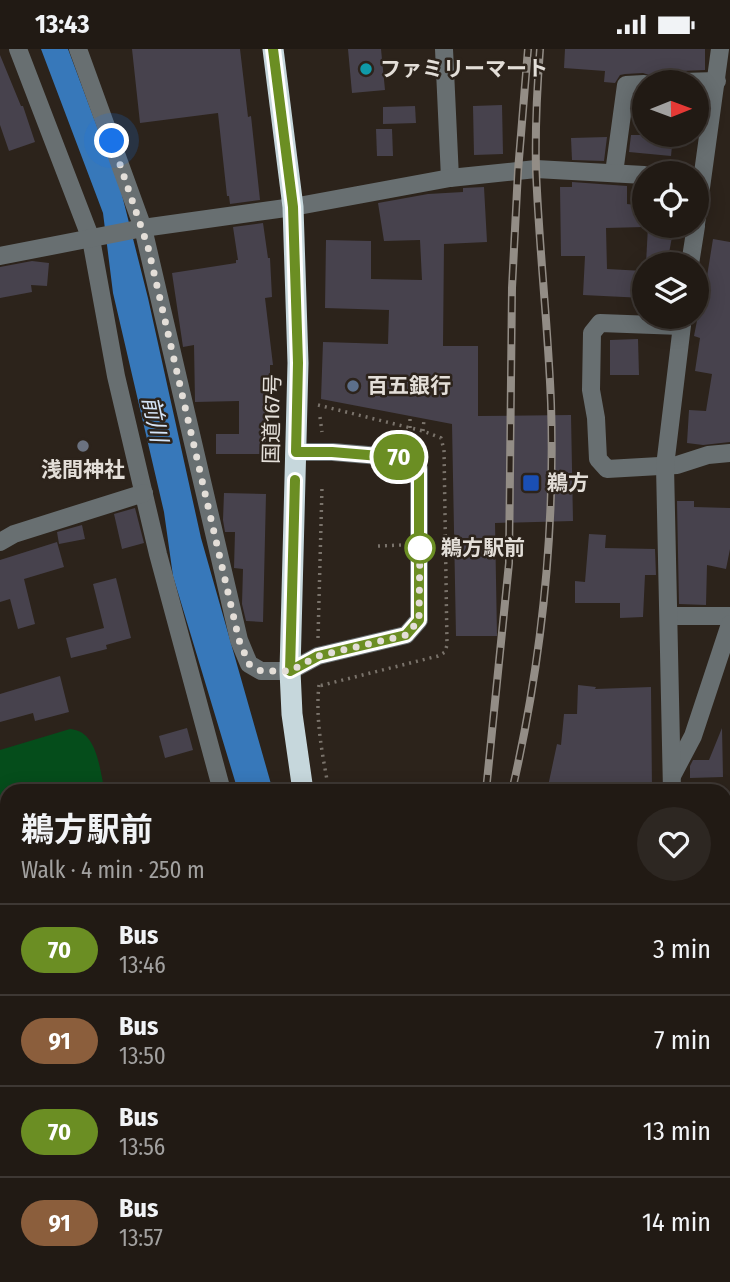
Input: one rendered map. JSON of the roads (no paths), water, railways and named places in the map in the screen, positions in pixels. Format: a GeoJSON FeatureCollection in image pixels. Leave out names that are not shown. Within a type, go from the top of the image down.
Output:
{"type":"FeatureCollection","features":[{"type":"Feature","properties":{"kind":"highway","name":"国道167号"},"geometry":{"type":"LineString","coordinates":[[273,49],[293,207],[298,363],[290,671],[292,715],[302,784]]}},
{"type":"Feature","properties":{"kind":"street"},"geometry":{"type":"LineString","coordinates":[[18,49],[91,239],[117,376],[158,554],[220,784]]}},
{"type":"Feature","properties":{"kind":"street"},"geometry":{"type":"LineString","coordinates":[[78,49],[143,228],[239,640],[249,664],[261,671],[290,671],[318,656],[406,635],[419,620],[419,469],[403,458],[296,452]]}},
{"type":"Feature","properties":{"kind":"street"},"geometry":{"type":"LineString","coordinates":[[443,49],[450,178]]}},
{"type":"Feature","properties":{"kind":"street"},"geometry":{"type":"LineString","coordinates":[[704,161],[720,93],[720,49],[730,49]]}},
{"type":"Feature","properties":{"kind":"street"},"geometry":{"type":"LineString","coordinates":[[614,173],[626,85],[632,85]]}},
{"type":"Feature","properties":{"kind":"street"},"geometry":{"type":"LineString","coordinates":[[0,256],[143,228],[293,207],[450,178],[536,169],[632,174]]}},
{"type":"Feature","properties":{"kind":"street"},"geometry":{"type":"LineString","coordinates":[[632,322],[600,323],[592,333],[591,390],[596,418],[598,459],[607,469],[677,465],[708,455],[730,453]]}},
{"type":"Feature","properties":{"kind":"street"},"geometry":{"type":"LineString","coordinates":[[672,784],[664,466],[681,329]]}},
{"type":"Feature","properties":{"kind":"street"},"geometry":{"type":"LineString","coordinates":[[0,542],[14,534],[144,493]]}},
{"type":"Feature","properties":{"kind":"street"},"geometry":{"type":"LineString","coordinates":[[668,616],[730,616]]}},
{"type":"Feature","properties":{"kind":"street"},"geometry":{"type":"LineString","coordinates":[[672,784],[693,736],[730,624]]}},
{"type":"Feature","properties":{"kind":"water","name":"前川"},"geometry":{"type":"Polygon","coordinates":[[[41,49],[68,49],[121,191],[148,298],[201,538],[271,784],[236,784],[173,576],[164,512],[113,293],[103,213],[41,49]]]}},
{"type":"Feature","properties":{"kind":"railway"},"geometry":{"type":"LineString","coordinates":[[487,784],[509,563],[512,288],[528,49]]}},
{"type":"Feature","properties":{"kind":"railway"},"geometry":{"type":"LineString","coordinates":[[513,784],[538,647],[551,500],[551,403],[536,170],[540,49]]}},
{"type":"Feature","properties":{"kind":"place","name":"ファミリーマート"},"geometry":{"type":"Point","coordinates":[366,69]}},
{"type":"Feature","properties":{"kind":"place","name":"百五銀行"},"geometry":{"type":"Point","coordinates":[353,386]}},
{"type":"Feature","properties":{"kind":"place","name":"浅間神社"},"geometry":{"type":"Point","coordinates":[83,446]}},
{"type":"Feature","properties":{"kind":"place","name":"鵜方"},"geometry":{"type":"Point","coordinates":[531,483]}},
{"type":"Feature","properties":{"kind":"place","name":"鵜方駅前"},"geometry":{"type":"Point","coordinates":[420,548]}}]}
